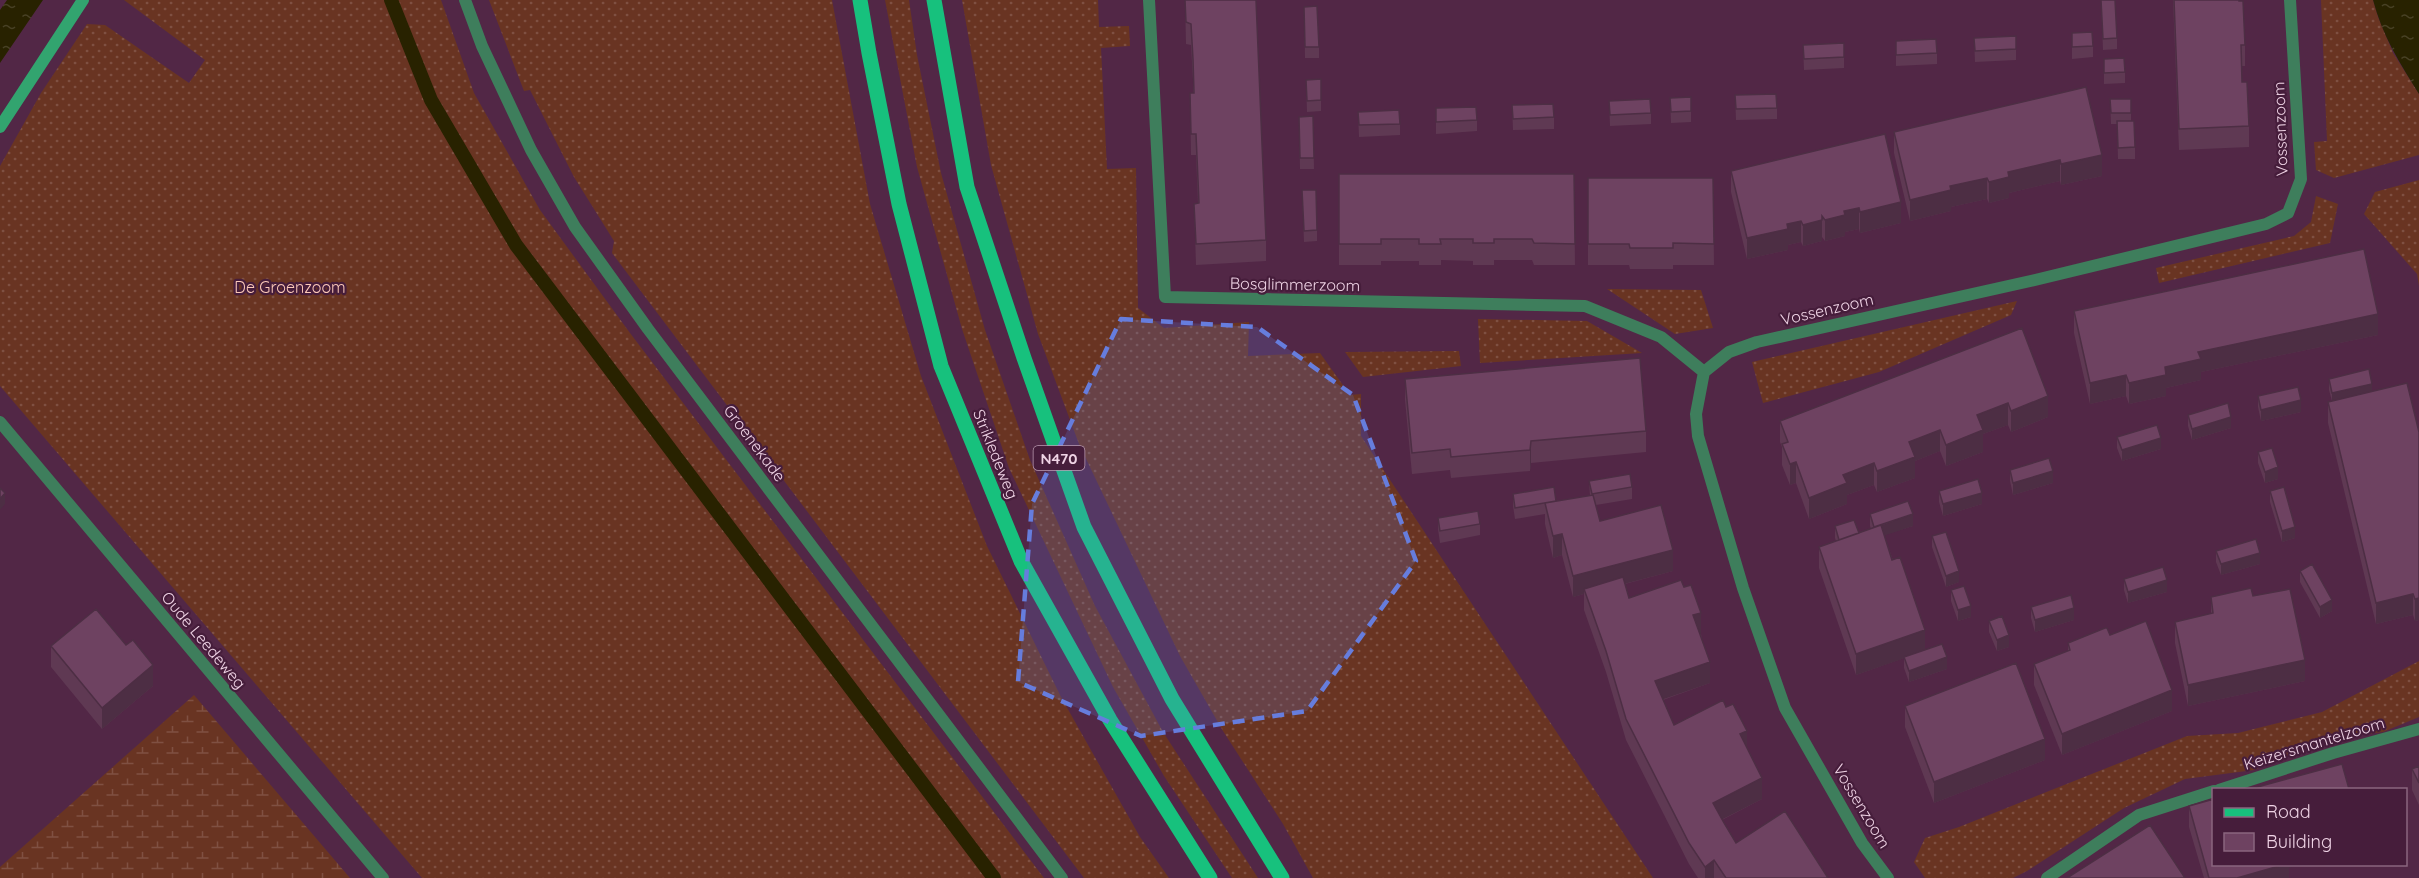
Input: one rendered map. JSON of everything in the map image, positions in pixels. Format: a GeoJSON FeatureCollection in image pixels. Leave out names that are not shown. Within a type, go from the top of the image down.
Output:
{"type":"FeatureCollection","features":[{"type":"Feature","properties":{"kind":"main road","name":"Strikledeweg"},"geometry":{"type":"LineString","coordinates":[[861,0],[868,52],[899,204],[941,366],[1021,561],[1110,720],[1210,878]]}},
{"type":"Feature","properties":{"kind":"main road","name":"N470"},"geometry":{"type":"LineString","coordinates":[[934,0],[967,188],[1084,527],[1172,699],[1282,878]]}},
{"type":"Feature","properties":{"kind":"street"},"geometry":{"type":"LineString","coordinates":[[0,127],[83,0]]}},
{"type":"Feature","properties":{"kind":"street","name":"Groenekade"},"geometry":{"type":"LineString","coordinates":[[465,0],[482,46],[531,150],[575,227],[648,329],[1062,878]]}},
{"type":"Feature","properties":{"kind":"street","name":"Bosglimmerzoom"},"geometry":{"type":"LineString","coordinates":[[1149,0],[1165,297],[1585,306],[1661,337],[1704,372]]}},
{"type":"Feature","properties":{"kind":"street","name":"Vossenzoom"},"geometry":{"type":"LineString","coordinates":[[1888,878],[1862,843],[1785,708],[1743,588],[1698,436],[1696,414],[1704,372],[1729,352],[1757,342],[2266,224],[2288,213],[2301,179],[2290,0]]}},
{"type":"Feature","properties":{"kind":"street","name":"Oude Leedeweg"},"geometry":{"type":"LineString","coordinates":[[0,422],[383,878]]}},
{"type":"Feature","properties":{"kind":"street","name":"Keizersmantelzoom"},"geometry":{"type":"LineString","coordinates":[[2222,788],[2419,729]]}},
{"type":"Feature","properties":{"kind":"street"},"geometry":{"type":"LineString","coordinates":[[2047,878],[2139,815],[2212,792]]}},
{"type":"Feature","properties":{"kind":"highlighted area"},"geometry":{"type":"Polygon","coordinates":[[[1121,319],[1257,327],[1353,395],[1416,561],[1307,711],[1141,736],[1018,682],[1032,504],[1121,319]]]}},
{"type":"Feature","properties":{"kind":"green space","name":"De Groenzoom"},"geometry":{"type":"Polygon","coordinates":[[[124,0],[441,0],[474,93],[540,210],[630,333],[1044,878],[422,878],[0,386],[0,166],[41,93],[87,24],[105,25],[189,83],[205,60],[124,0]]]}},
{"type":"Feature","properties":{"kind":"green space"},"geometry":{"type":"Polygon","coordinates":[[[489,0],[832,0],[870,204],[921,376],[987,546],[1061,697],[1140,837],[1169,878],[1084,878],[612,253],[614,241],[574,177],[530,90],[524,91],[489,0]]]}},
{"type":"Feature","properties":{"kind":"green space"},"geometry":{"type":"Polygon","coordinates":[[[885,0],[909,0],[917,55],[941,173],[985,330],[1030,460],[1095,606],[1163,732],[1258,878],[1232,878],[1164,776],[1113,687],[1009,468],[962,329],[917,167],[885,0]]]}},
{"type":"Feature","properties":{"kind":"green space"},"geometry":{"type":"Polygon","coordinates":[[[962,0],[1098,0],[1099,27],[1129,26],[1130,46],[1101,48],[1107,169],[1136,168],[1138,308],[1164,328],[1249,322],[1248,356],[1320,353],[1350,395],[1361,394],[1361,436],[1653,878],[1313,878],[1283,824],[1223,731],[1180,656],[1079,444],[1038,334],[991,165],[962,0]]]}},
{"type":"Feature","properties":{"kind":"green space"},"geometry":{"type":"Polygon","coordinates":[[[2321,0],[2373,0],[2393,53],[2419,94],[2419,155],[2334,178],[2316,170],[2314,142],[2327,141],[2321,0]]]}},
{"type":"Feature","properties":{"kind":"green space"},"geometry":{"type":"Polygon","coordinates":[[[2419,180],[2419,286],[2417,274],[2364,214],[2375,192],[2419,180]]]}},
{"type":"Feature","properties":{"kind":"green space"},"geometry":{"type":"Polygon","coordinates":[[[2316,196],[2338,204],[2330,243],[2159,283],[2156,268],[2294,236],[2311,222],[2316,196]]]}},
{"type":"Feature","properties":{"kind":"green space"},"geometry":{"type":"Polygon","coordinates":[[[1607,289],[1701,290],[1713,328],[1675,334],[1607,289]]]}},
{"type":"Feature","properties":{"kind":"green space"},"geometry":{"type":"Polygon","coordinates":[[[2017,301],[2011,315],[1879,372],[1763,403],[1752,362],[2017,301]]]}},
{"type":"Feature","properties":{"kind":"green space"},"geometry":{"type":"Polygon","coordinates":[[[1478,319],[1587,321],[1642,353],[1480,363],[1478,319]]]}},
{"type":"Feature","properties":{"kind":"green space"},"geometry":{"type":"Polygon","coordinates":[[[1459,351],[1461,366],[1363,377],[1345,352],[1459,351]]]}},
{"type":"Feature","properties":{"kind":"green space"},"geometry":{"type":"Polygon","coordinates":[[[2419,661],[2419,717],[2383,732],[2327,739],[2254,770],[2185,779],[2124,808],[2013,878],[1925,878],[1914,862],[1925,838],[1959,827],[2187,736],[2238,733],[2322,712],[2419,661]]]}},
{"type":"Feature","properties":{"kind":"green space"},"geometry":{"type":"Polygon","coordinates":[[[194,695],[350,878],[0,878],[0,867],[194,695]]]}},
{"type":"Feature","properties":{"kind":"water"},"geometry":{"type":"Polygon","coordinates":[[[7,0],[43,0],[0,63],[0,10],[7,0]]]}},
{"type":"Feature","properties":{"kind":"water"},"geometry":{"type":"Polygon","coordinates":[[[2373,0],[2419,0],[2419,94],[2386,37],[2373,0]]]}},
{"type":"Feature","properties":{"kind":"building"},"geometry":{"type":"Polygon","coordinates":[[[1185,0],[1256,0],[1266,240],[1196,244],[1194,204],[1199,203],[1196,134],[1191,134],[1190,93],[1194,93],[1193,59],[1191,24],[1186,22],[1185,0]]]}},
{"type":"Feature","properties":{"kind":"building"},"geometry":{"type":"Polygon","coordinates":[[[2101,0],[2115,0],[2117,38],[2103,39],[2101,0]]]}},
{"type":"Feature","properties":{"kind":"building"},"geometry":{"type":"Polygon","coordinates":[[[2174,0],[2243,1],[2245,45],[2241,45],[2242,82],[2247,82],[2249,126],[2179,129],[2174,0]]]}},
{"type":"Feature","properties":{"kind":"building"},"geometry":{"type":"Polygon","coordinates":[[[1317,6],[1319,47],[1305,47],[1304,7],[1317,6]]]}},
{"type":"Feature","properties":{"kind":"building"},"geometry":{"type":"Polygon","coordinates":[[[2092,32],[2093,46],[2072,47],[2072,33],[2092,32]]]}},
{"type":"Feature","properties":{"kind":"building"},"geometry":{"type":"Polygon","coordinates":[[[2016,36],[2016,49],[1975,51],[1974,38],[2016,36]]]}},
{"type":"Feature","properties":{"kind":"building"},"geometry":{"type":"Polygon","coordinates":[[[1936,39],[1937,53],[1896,55],[1896,41],[1936,39]]]}},
{"type":"Feature","properties":{"kind":"building"},"geometry":{"type":"Polygon","coordinates":[[[1844,43],[1844,57],[1804,59],[1803,45],[1844,43]]]}},
{"type":"Feature","properties":{"kind":"building"},"geometry":{"type":"Polygon","coordinates":[[[2124,58],[2125,72],[2104,73],[2104,59],[2124,58]]]}},
{"type":"Feature","properties":{"kind":"building"},"geometry":{"type":"Polygon","coordinates":[[[1321,79],[1321,100],[1307,101],[1306,80],[1321,79]]]}},
{"type":"Feature","properties":{"kind":"building"},"geometry":{"type":"Polygon","coordinates":[[[2086,87],[2102,155],[2061,164],[2060,160],[2008,172],[2009,177],[1989,182],[1987,178],[1950,186],[1951,190],[1910,200],[1894,132],[2086,87]]]}},
{"type":"Feature","properties":{"kind":"building"},"geometry":{"type":"Polygon","coordinates":[[[1776,94],[1777,108],[1736,109],[1735,95],[1776,94]]]}},
{"type":"Feature","properties":{"kind":"building"},"geometry":{"type":"Polygon","coordinates":[[[1691,97],[1691,111],[1671,112],[1670,98],[1691,97]]]}},
{"type":"Feature","properties":{"kind":"building"},"geometry":{"type":"Polygon","coordinates":[[[1650,99],[1651,113],[1610,115],[1609,101],[1650,99]]]}},
{"type":"Feature","properties":{"kind":"building"},"geometry":{"type":"Polygon","coordinates":[[[2110,99],[2131,99],[2131,113],[2111,113],[2110,99]]]}},
{"type":"Feature","properties":{"kind":"building"},"geometry":{"type":"Polygon","coordinates":[[[1553,104],[1554,117],[1513,119],[1512,105],[1553,104]]]}},
{"type":"Feature","properties":{"kind":"building"},"geometry":{"type":"Polygon","coordinates":[[[1476,107],[1477,120],[1436,122],[1436,108],[1476,107]]]}},
{"type":"Feature","properties":{"kind":"building"},"geometry":{"type":"Polygon","coordinates":[[[1399,110],[1400,124],[1359,125],[1358,112],[1399,110]]]}},
{"type":"Feature","properties":{"kind":"building"},"geometry":{"type":"Polygon","coordinates":[[[1313,116],[1314,158],[1300,158],[1299,117],[1313,116]]]}},
{"type":"Feature","properties":{"kind":"building"},"geometry":{"type":"Polygon","coordinates":[[[2117,121],[2134,121],[2135,147],[2118,148],[2117,121]]]}},
{"type":"Feature","properties":{"kind":"building"},"geometry":{"type":"Polygon","coordinates":[[[1885,134],[1901,202],[1860,212],[1859,208],[1844,211],[1845,215],[1825,220],[1822,216],[1822,220],[1803,225],[1801,221],[1787,224],[1788,229],[1747,238],[1731,171],[1885,134]]]}},
{"type":"Feature","properties":{"kind":"building"},"geometry":{"type":"Polygon","coordinates":[[[1339,174],[1574,174],[1575,244],[1534,243],[1532,239],[1494,239],[1494,243],[1473,243],[1473,239],[1440,239],[1441,244],[1419,244],[1419,239],[1381,239],[1381,244],[1339,244],[1339,174]]]}},
{"type":"Feature","properties":{"kind":"building"},"geometry":{"type":"Polygon","coordinates":[[[1588,178],[1713,178],[1714,244],[1673,243],[1673,248],[1630,248],[1629,244],[1588,244],[1588,178]]]}},
{"type":"Feature","properties":{"kind":"building"},"geometry":{"type":"Polygon","coordinates":[[[1302,190],[1316,190],[1317,230],[1304,231],[1302,190]]]}},
{"type":"Feature","properties":{"kind":"building"},"geometry":{"type":"Polygon","coordinates":[[[2364,249],[2378,314],[2198,352],[2201,359],[2165,367],[2166,375],[2129,383],[2126,375],[2090,383],[2074,311],[2364,249]]]}},
{"type":"Feature","properties":{"kind":"building"},"geometry":{"type":"Polygon","coordinates":[[[2022,328],[2048,396],[2011,411],[2008,403],[1977,415],[1983,430],[1946,445],[1940,430],[1909,442],[1915,457],[1877,471],[1874,463],[1843,475],[1847,483],[1809,498],[1796,462],[1790,464],[1782,444],[1788,442],[1780,421],[2022,328]]]}},
{"type":"Feature","properties":{"kind":"building"},"geometry":{"type":"Polygon","coordinates":[[[1640,358],[1646,431],[1531,441],[1530,450],[1451,457],[1450,449],[1412,453],[1405,379],[1640,358]]]}},
{"type":"Feature","properties":{"kind":"building"},"geometry":{"type":"Polygon","coordinates":[[[2369,369],[2372,384],[2332,393],[2329,379],[2369,369]]]}},
{"type":"Feature","properties":{"kind":"building"},"geometry":{"type":"Polygon","coordinates":[[[2407,383],[2419,432],[2419,598],[2415,599],[2413,594],[2376,603],[2328,402],[2407,383]]]}},
{"type":"Feature","properties":{"kind":"building"},"geometry":{"type":"Polygon","coordinates":[[[2298,387],[2301,400],[2261,410],[2258,396],[2298,387]]]}},
{"type":"Feature","properties":{"kind":"building"},"geometry":{"type":"Polygon","coordinates":[[[2228,403],[2231,417],[2192,429],[2188,415],[2228,403]]]}},
{"type":"Feature","properties":{"kind":"building"},"geometry":{"type":"Polygon","coordinates":[[[2157,425],[2161,438],[2122,450],[2117,437],[2157,425]]]}},
{"type":"Feature","properties":{"kind":"building"},"geometry":{"type":"Polygon","coordinates":[[[2272,448],[2278,467],[2265,472],[2258,452],[2272,448]]]}},
{"type":"Feature","properties":{"kind":"building"},"geometry":{"type":"Polygon","coordinates":[[[2049,458],[2053,471],[2013,483],[2010,470],[2049,458]]]}},
{"type":"Feature","properties":{"kind":"building"},"geometry":{"type":"Polygon","coordinates":[[[1630,474],[1632,487],[1592,494],[1589,481],[1630,474]]]}},
{"type":"Feature","properties":{"kind":"building"},"geometry":{"type":"Polygon","coordinates":[[[1978,479],[1982,493],[1943,504],[1939,491],[1978,479]]]}},
{"type":"Feature","properties":{"kind":"building"},"geometry":{"type":"Polygon","coordinates":[[[1554,487],[1556,501],[1515,508],[1513,494],[1554,487]]]}},
{"type":"Feature","properties":{"kind":"building"},"geometry":{"type":"Polygon","coordinates":[[[2284,487],[2295,527],[2282,531],[2270,491],[2284,487]]]}},
{"type":"Feature","properties":{"kind":"building"},"geometry":{"type":"Polygon","coordinates":[[[0,488],[5,493],[0,499],[0,488]]]}},
{"type":"Feature","properties":{"kind":"building"},"geometry":{"type":"Polygon","coordinates":[[[1593,495],[1600,521],[1661,505],[1673,550],[1573,576],[1562,534],[1553,536],[1545,503],[1593,495]]]}},
{"type":"Feature","properties":{"kind":"building"},"geometry":{"type":"Polygon","coordinates":[[[1908,501],[1913,514],[1874,527],[1870,514],[1908,501]]]}},
{"type":"Feature","properties":{"kind":"building"},"geometry":{"type":"Polygon","coordinates":[[[1478,511],[1480,524],[1440,531],[1438,518],[1478,511]]]}},
{"type":"Feature","properties":{"kind":"building"},"geometry":{"type":"Polygon","coordinates":[[[1854,520],[1859,533],[1839,540],[1835,526],[1854,520]]]}},
{"type":"Feature","properties":{"kind":"building"},"geometry":{"type":"Polygon","coordinates":[[[1881,525],[1892,560],[1900,557],[1925,630],[1856,654],[1819,547],[1881,525]]]}},
{"type":"Feature","properties":{"kind":"building"},"geometry":{"type":"Polygon","coordinates":[[[1946,532],[1959,571],[1946,576],[1932,536],[1946,532]]]}},
{"type":"Feature","properties":{"kind":"building"},"geometry":{"type":"Polygon","coordinates":[[[2256,539],[2260,553],[2221,564],[2216,551],[2256,539]]]}},
{"type":"Feature","properties":{"kind":"building"},"geometry":{"type":"Polygon","coordinates":[[[2312,564],[2332,600],[2320,607],[2300,571],[2312,564]]]}},
{"type":"Feature","properties":{"kind":"building"},"geometry":{"type":"Polygon","coordinates":[[[2163,567],[2167,580],[2128,592],[2124,579],[2163,567]]]}},
{"type":"Feature","properties":{"kind":"building"},"geometry":{"type":"Polygon","coordinates":[[[1623,577],[1629,598],[1681,580],[1684,587],[1691,585],[1701,613],[1693,615],[1710,662],[1655,681],[1674,725],[1723,700],[1726,707],[1733,704],[1747,731],[1740,734],[1762,778],[1713,803],[1736,843],[1785,811],[1828,878],[1726,878],[1714,860],[1705,867],[1689,843],[1626,719],[1606,651],[1584,589],[1623,577]]]}},
{"type":"Feature","properties":{"kind":"building"},"geometry":{"type":"Polygon","coordinates":[[[1964,586],[1971,606],[1958,610],[1951,590],[1964,586]]]}},
{"type":"Feature","properties":{"kind":"building"},"geometry":{"type":"Polygon","coordinates":[[[2251,588],[2253,596],[2290,589],[2305,660],[2188,685],[2175,622],[2213,613],[2211,597],[2251,588]]]}},
{"type":"Feature","properties":{"kind":"building"},"geometry":{"type":"Polygon","coordinates":[[[2071,595],[2074,608],[2035,620],[2031,607],[2071,595]]]}},
{"type":"Feature","properties":{"kind":"building"},"geometry":{"type":"Polygon","coordinates":[[[96,609],[126,645],[133,640],[153,665],[102,708],[51,646],[96,609]]]}},
{"type":"Feature","properties":{"kind":"building"},"geometry":{"type":"Polygon","coordinates":[[[2002,616],[2009,635],[1997,640],[1989,621],[2002,616]]]}},
{"type":"Feature","properties":{"kind":"building"},"geometry":{"type":"Polygon","coordinates":[[[2146,621],[2172,690],[2062,734],[2034,664],[2070,650],[2068,643],[2105,628],[2110,635],[2146,621]]]}},
{"type":"Feature","properties":{"kind":"building"},"geometry":{"type":"Polygon","coordinates":[[[1942,644],[1947,657],[1909,671],[1904,657],[1942,644]]]}},
{"type":"Feature","properties":{"kind":"building"},"geometry":{"type":"Polygon","coordinates":[[[2016,663],[2045,739],[1934,782],[1905,706],[2016,663]]]}},
{"type":"Feature","properties":{"kind":"building"},"geometry":{"type":"Polygon","coordinates":[[[2342,764],[2349,788],[2254,788],[2342,764]]]}},
{"type":"Feature","properties":{"kind":"building"},"geometry":{"type":"Polygon","coordinates":[[[2419,766],[2419,783],[2412,769],[2419,766]]]}},
{"type":"Feature","properties":{"kind":"building"},"geometry":{"type":"Polygon","coordinates":[[[2212,800],[2212,866],[2279,866],[2237,878],[2209,878],[2189,806],[2212,800]]]}},
{"type":"Feature","properties":{"kind":"building"},"geometry":{"type":"Polygon","coordinates":[[[2150,825],[2185,878],[2067,878],[2150,825]]]}},
{"type":"Feature","properties":{"kind":"waterway"},"geometry":{"type":"LineString","coordinates":[[391,0],[431,100],[516,245],[994,878]]}}]}
